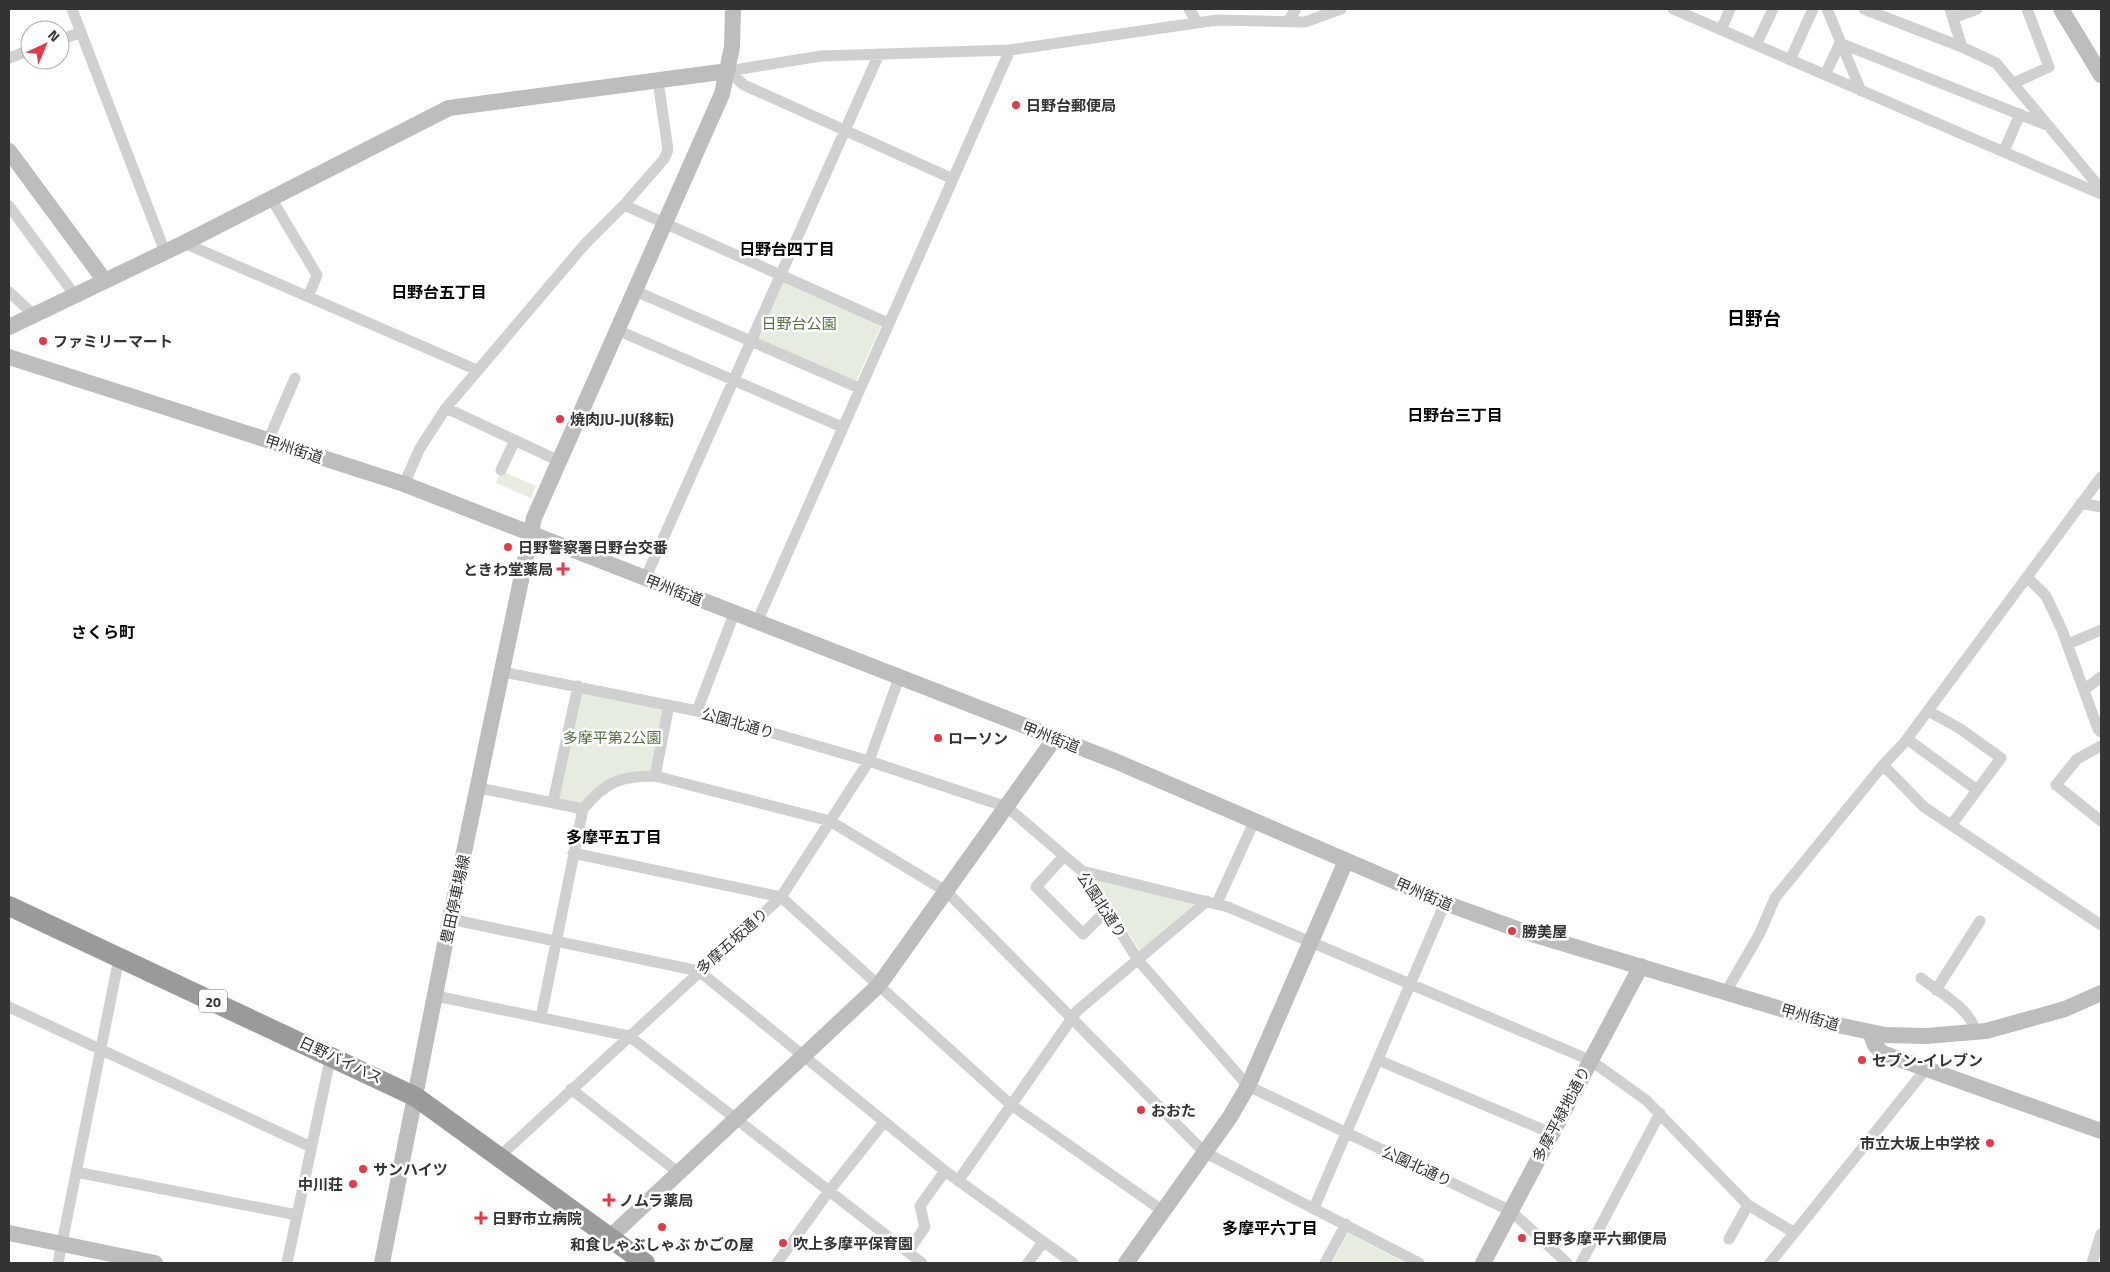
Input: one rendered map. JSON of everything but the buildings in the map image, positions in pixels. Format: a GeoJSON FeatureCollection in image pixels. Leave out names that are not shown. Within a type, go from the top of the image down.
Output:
{"type":"FeatureCollection","features":[{"type":"Feature","properties":{"kind":"highway","name":"日野バイパス"},"geometry":{"type":"LineString","coordinates":[[9,906],[331,1055],[416,1097],[500,1156],[645,1263]]}},
{"type":"Feature","properties":{"kind":"street"},"geometry":{"type":"LineString","coordinates":[[72,9],[165,252]]}},
{"type":"Feature","properties":{"kind":"street","name":"豊田停車場線"},"geometry":{"type":"LineString","coordinates":[[382,1263],[450,919],[538,509],[712,118],[728,71],[732,47],[733,9]]}},
{"type":"Feature","properties":{"kind":"street"},"geometry":{"type":"LineString","coordinates":[[1189,9],[1198,22]]}},
{"type":"Feature","properties":{"kind":"street"},"geometry":{"type":"LineString","coordinates":[[1288,21],[1296,9]]}},
{"type":"Feature","properties":{"kind":"street"},"geometry":{"type":"LineString","coordinates":[[9,327],[32,314],[184,243],[449,108],[658,81],[821,56],[1010,50],[1198,22],[1305,22],[1341,9]]}},
{"type":"Feature","properties":{"kind":"street"},"geometry":{"type":"LineString","coordinates":[[1673,9],[1687,12],[1721,30],[2101,194]]}},
{"type":"Feature","properties":{"kind":"street"},"geometry":{"type":"LineString","coordinates":[[1721,30],[1730,9]]}},
{"type":"Feature","properties":{"kind":"street"},"geometry":{"type":"LineString","coordinates":[[1756,45],[1773,9]]}},
{"type":"Feature","properties":{"kind":"street"},"geometry":{"type":"LineString","coordinates":[[1790,60],[1814,9]]}},
{"type":"Feature","properties":{"kind":"street"},"geometry":{"type":"LineString","coordinates":[[1827,9],[1861,91]]}},
{"type":"Feature","properties":{"kind":"street"},"geometry":{"type":"LineString","coordinates":[[1864,9],[1962,47],[1996,63],[2101,189]]}},
{"type":"Feature","properties":{"kind":"street"},"geometry":{"type":"LineString","coordinates":[[1962,47],[1951,14],[1977,9]]}},
{"type":"Feature","properties":{"kind":"street"},"geometry":{"type":"LineString","coordinates":[[2014,83],[2050,67],[2027,9]]}},
{"type":"Feature","properties":{"kind":"street"},"geometry":{"type":"LineString","coordinates":[[2061,9],[2101,76]]}},
{"type":"Feature","properties":{"kind":"street"},"geometry":{"type":"LineString","coordinates":[[70,36],[81,32]]}},
{"type":"Feature","properties":{"kind":"street"},"geometry":{"type":"LineString","coordinates":[[1825,75],[1840,43]]}},
{"type":"Feature","properties":{"kind":"street"},"geometry":{"type":"LineString","coordinates":[[1840,43],[2049,126]]}},
{"type":"Feature","properties":{"kind":"street"},"geometry":{"type":"LineString","coordinates":[[757,622],[951,178],[1010,50]]}},
{"type":"Feature","properties":{"kind":"street"},"geometry":{"type":"LineString","coordinates":[[645,579],[879,54]]}},
{"type":"Feature","properties":{"kind":"street"},"geometry":{"type":"LineString","coordinates":[[728,71],[744,85],[951,178]]}},
{"type":"Feature","properties":{"kind":"street"},"geometry":{"type":"LineString","coordinates":[[404,484],[420,448],[446,408],[585,244],[624,205],[664,159],[668,150],[658,81]]}},
{"type":"Feature","properties":{"kind":"street"},"geometry":{"type":"LineString","coordinates":[[2004,151],[2020,114]]}},
{"type":"Feature","properties":{"kind":"street"},"geometry":{"type":"LineString","coordinates":[[9,151],[105,281]]}},
{"type":"Feature","properties":{"kind":"street"},"geometry":{"type":"LineString","coordinates":[[271,198],[317,275],[308,297]]}},
{"type":"Feature","properties":{"kind":"street"},"geometry":{"type":"LineString","coordinates":[[624,205],[665,225],[888,323]]}},
{"type":"Feature","properties":{"kind":"street"},"geometry":{"type":"LineString","coordinates":[[9,206],[74,294]]}},
{"type":"Feature","properties":{"kind":"street"},"geometry":{"type":"LineString","coordinates":[[184,243],[477,370]]}},
{"type":"Feature","properties":{"kind":"street"},"geometry":{"type":"LineString","coordinates":[[635,291],[859,388]]}},
{"type":"Feature","properties":{"kind":"street"},"geometry":{"type":"LineString","coordinates":[[9,292],[32,314]]}},
{"type":"Feature","properties":{"kind":"street"},"geometry":{"type":"LineString","coordinates":[[617,330],[842,427]]}},
{"type":"Feature","properties":{"kind":"street","name":"甲州街道"},"geometry":{"type":"LineString","coordinates":[[9,357],[404,484],[1115,761],[1445,903],[1525,932],[1828,1024],[1870,1032],[1926,1036],[1975,1033],[2022,1022],[2064,1009],[2101,993]]}},
{"type":"Feature","properties":{"kind":"street"},"geometry":{"type":"LineString","coordinates":[[268,441],[295,378]]}},
{"type":"Feature","properties":{"kind":"street"},"geometry":{"type":"LineString","coordinates":[[446,408],[559,461]]}},
{"type":"Feature","properties":{"kind":"street"},"geometry":{"type":"LineString","coordinates":[[501,470],[515,440]]}},
{"type":"Feature","properties":{"kind":"street"},"geometry":{"type":"LineString","coordinates":[[1726,992],[1760,933],[1775,898],[1883,765],[1907,739],[2101,477]]}},
{"type":"Feature","properties":{"kind":"street"},"geometry":{"type":"LineString","coordinates":[[2081,503],[2101,507]]}},
{"type":"Feature","properties":{"kind":"street"},"geometry":{"type":"LineString","coordinates":[[2027,577],[2046,596],[2068,644],[2098,729],[2101,732]]}},
{"type":"Feature","properties":{"kind":"street"},"geometry":{"type":"LineString","coordinates":[[697,711],[734,614]]}},
{"type":"Feature","properties":{"kind":"street"},"geometry":{"type":"LineString","coordinates":[[2068,644],[2101,630]]}},
{"type":"Feature","properties":{"kind":"street","name":"公園北通り"},"geometry":{"type":"LineString","coordinates":[[503,672],[697,711],[869,761],[1007,807],[1082,871],[1138,960],[1248,1086],[1511,1211],[1567,1263]]}},
{"type":"Feature","properties":{"kind":"street"},"geometry":{"type":"LineString","coordinates":[[2085,689],[2101,677]]}},
{"type":"Feature","properties":{"kind":"street","name":"多摩五坂通り"},"geometry":{"type":"LineString","coordinates":[[500,1156],[781,896],[869,761],[899,678]]}},
{"type":"Feature","properties":{"kind":"street"},"geometry":{"type":"LineString","coordinates":[[553,802],[578,686]]}},
{"type":"Feature","properties":{"kind":"street"},"geometry":{"type":"LineString","coordinates":[[655,776],[669,705]]}},
{"type":"Feature","properties":{"kind":"street"},"geometry":{"type":"LineString","coordinates":[[1928,711],[1959,728],[2001,758],[1952,824]]}},
{"type":"Feature","properties":{"kind":"street"},"geometry":{"type":"LineString","coordinates":[[610,1237],[880,986],[1055,738]]}},
{"type":"Feature","properties":{"kind":"street"},"geometry":{"type":"LineString","coordinates":[[1907,739],[1977,790]]}},
{"type":"Feature","properties":{"kind":"street"},"geometry":{"type":"LineString","coordinates":[[2101,746],[2077,759],[2056,785],[2101,821]]}},
{"type":"Feature","properties":{"kind":"street"},"geometry":{"type":"LineString","coordinates":[[1883,765],[1924,807],[2101,925]]}},
{"type":"Feature","properties":{"kind":"street"},"geometry":{"type":"LineString","coordinates":[[541,1017],[582,809],[596,793],[614,781],[636,776],[655,776],[830,821],[948,892],[1204,1152],[1419,1263]]}},
{"type":"Feature","properties":{"kind":"street"},"geometry":{"type":"LineString","coordinates":[[479,788],[582,809]]}},
{"type":"Feature","properties":{"kind":"street"},"geometry":{"type":"LineString","coordinates":[[958,1181],[1072,1017],[1138,960],[1212,902],[1254,822]]}},
{"type":"Feature","properties":{"kind":"street"},"geometry":{"type":"LineString","coordinates":[[573,853],[781,896],[1010,1104],[1163,1211]]}},
{"type":"Feature","properties":{"kind":"street"},"geometry":{"type":"LineString","coordinates":[[1064,856],[1036,887],[1083,934],[1106,910]]}},
{"type":"Feature","properties":{"kind":"street"},"geometry":{"type":"LineString","coordinates":[[1126,1263],[1230,1117],[1248,1086],[1346,861]]}},
{"type":"Feature","properties":{"kind":"street"},"geometry":{"type":"LineString","coordinates":[[1082,871],[1212,902],[1311,941],[1410,985],[1590,1060],[1646,1100],[1748,1205],[1793,1232]]}},
{"type":"Feature","properties":{"kind":"street"},"geometry":{"type":"LineString","coordinates":[[1314,1208],[1445,903]]}},
{"type":"Feature","properties":{"kind":"street"},"geometry":{"type":"LineString","coordinates":[[450,919],[699,971],[945,1171],[1073,1263]]}},
{"type":"Feature","properties":{"kind":"street"},"geometry":{"type":"LineString","coordinates":[[1936,990],[1980,922]]}},
{"type":"Feature","properties":{"kind":"street"},"geometry":{"type":"LineString","coordinates":[[58,1263],[119,958]]}},
{"type":"Feature","properties":{"kind":"street","name":"多摩平緑地通り"},"geometry":{"type":"LineString","coordinates":[[1483,1263],[1641,966]]}},
{"type":"Feature","properties":{"kind":"street"},"geometry":{"type":"LineString","coordinates":[[1921,978],[1964,1012],[1974,1026],[1975,1033]]}},
{"type":"Feature","properties":{"kind":"street"},"geometry":{"type":"LineString","coordinates":[[436,996],[629,1036],[922,1263]]}},
{"type":"Feature","properties":{"kind":"street"},"geometry":{"type":"LineString","coordinates":[[9,1007],[311,1147]]}},
{"type":"Feature","properties":{"kind":"street"},"geometry":{"type":"LineString","coordinates":[[1870,1032],[1875,1045],[1882,1053],[2101,1130]]}},
{"type":"Feature","properties":{"kind":"street"},"geometry":{"type":"LineString","coordinates":[[287,1263],[331,1055]]}},
{"type":"Feature","properties":{"kind":"street"},"geometry":{"type":"LineString","coordinates":[[1378,1060],[1551,1133]]}},
{"type":"Feature","properties":{"kind":"street"},"geometry":{"type":"LineString","coordinates":[[1770,1263],[1793,1232],[1926,1069]]}},
{"type":"Feature","properties":{"kind":"street"},"geometry":{"type":"LineString","coordinates":[[571,1089],[679,1173]]}},
{"type":"Feature","properties":{"kind":"street"},"geometry":{"type":"LineString","coordinates":[[1581,1263],[1660,1113]]}},
{"type":"Feature","properties":{"kind":"street"},"geometry":{"type":"LineString","coordinates":[[777,1263],[829,1191],[884,1122]]}},
{"type":"Feature","properties":{"kind":"street"},"geometry":{"type":"LineString","coordinates":[[908,1252],[925,1227],[920,1206],[945,1171]]}},
{"type":"Feature","properties":{"kind":"street"},"geometry":{"type":"LineString","coordinates":[[76,1172],[297,1215]]}},
{"type":"Feature","properties":{"kind":"street"},"geometry":{"type":"LineString","coordinates":[[1729,1239],[1748,1205]]}},
{"type":"Feature","properties":{"kind":"street"},"geometry":{"type":"LineString","coordinates":[[1324,1263],[1346,1224]]}},
{"type":"Feature","properties":{"kind":"street"},"geometry":{"type":"LineString","coordinates":[[9,1233],[155,1263]]}},
{"type":"Feature","properties":{"kind":"street"},"geometry":{"type":"LineString","coordinates":[[2092,1263],[2101,1234]]}},
{"type":"Feature","properties":{"kind":"street"},"geometry":{"type":"LineString","coordinates":[[1028,1263],[1043,1242]]}},
{"type":"Feature","properties":{"kind":"green space","name":"日野台公園"},"geometry":{"type":"Polygon","coordinates":[[[780,275],[883,321],[854,386],[751,341],[780,275]]]}},
{"type":"Feature","properties":{"kind":"green space"},"geometry":{"type":"Polygon","coordinates":[[[501,471],[536,486],[531,498],[496,483],[501,471]]]}},
{"type":"Feature","properties":{"kind":"green space","name":"多摩平第2公園"},"geometry":{"type":"Polygon","coordinates":[[[578,686],[669,705],[655,776],[614,781],[582,809],[553,802],[578,686]]]}},
{"type":"Feature","properties":{"kind":"green space"},"geometry":{"type":"Polygon","coordinates":[[[1092,876],[1195,903],[1140,951],[1092,876]]]}},
{"type":"Feature","properties":{"kind":"green space"},"geometry":{"type":"Polygon","coordinates":[[[1348,1233],[1405,1263],[1332,1263],[1348,1233]]]}},
{"type":"Feature","properties":{"kind":"place","name":"日野台郵便局"},"geometry":{"type":"Point","coordinates":[1016,105]}},
{"type":"Feature","properties":{"kind":"place","name":"ファミリーマート"},"geometry":{"type":"Point","coordinates":[43,341]}},
{"type":"Feature","properties":{"kind":"place","name":"焼肉JU-JU(移転)"},"geometry":{"type":"Point","coordinates":[560,419]}},
{"type":"Feature","properties":{"kind":"place","name":"日野警察署日野台交番"},"geometry":{"type":"Point","coordinates":[508,547]}},
{"type":"Feature","properties":{"kind":"place","name":"ときわ堂薬局"},"geometry":{"type":"Point","coordinates":[563,569]}},
{"type":"Feature","properties":{"kind":"place","name":"ローソン"},"geometry":{"type":"Point","coordinates":[938,738]}},
{"type":"Feature","properties":{"kind":"place","name":"勝美屋"},"geometry":{"type":"Point","coordinates":[1512,931]}},
{"type":"Feature","properties":{"kind":"place","name":"セブン-イレブン"},"geometry":{"type":"Point","coordinates":[1862,1060]}},
{"type":"Feature","properties":{"kind":"place","name":"おおた"},"geometry":{"type":"Point","coordinates":[1141,1110]}},
{"type":"Feature","properties":{"kind":"place","name":"市立大坂上中学校"},"geometry":{"type":"Point","coordinates":[1990,1143]}},
{"type":"Feature","properties":{"kind":"place","name":"サンハイツ"},"geometry":{"type":"Point","coordinates":[363,1169]}},
{"type":"Feature","properties":{"kind":"place","name":"中川荘"},"geometry":{"type":"Point","coordinates":[353,1184]}},
{"type":"Feature","properties":{"kind":"place","name":"ノムラ薬局"},"geometry":{"type":"Point","coordinates":[609,1200]}},
{"type":"Feature","properties":{"kind":"place","name":"日野市立病院"},"geometry":{"type":"Point","coordinates":[481,1218]}},
{"type":"Feature","properties":{"kind":"place","name":"和食しゃぶしゃぶ かごの屋"},"geometry":{"type":"Point","coordinates":[662,1227]}},
{"type":"Feature","properties":{"kind":"place","name":"日野多摩平六郵便局"},"geometry":{"type":"Point","coordinates":[1522,1238]}},
{"type":"Feature","properties":{"kind":"place","name":"吹上多摩平保育園"},"geometry":{"type":"Point","coordinates":[783,1243]}},
{"type":"Feature","properties":{"kind":"district","name":"日野台四丁目"},"geometry":{"type":"Point","coordinates":[787,249]}},
{"type":"Feature","properties":{"kind":"district","name":"日野台五丁目"},"geometry":{"type":"Point","coordinates":[439,292]}},
{"type":"Feature","properties":{"kind":"district","name":"日野台"},"geometry":{"type":"Point","coordinates":[1754,318]}},
{"type":"Feature","properties":{"kind":"district","name":"日野台三丁目"},"geometry":{"type":"Point","coordinates":[1455,415]}},
{"type":"Feature","properties":{"kind":"district","name":"さくら町"},"geometry":{"type":"Point","coordinates":[103,632]}},
{"type":"Feature","properties":{"kind":"district","name":"多摩平五丁目"},"geometry":{"type":"Point","coordinates":[614,837]}},
{"type":"Feature","properties":{"kind":"district","name":"多摩平六丁目"},"geometry":{"type":"Point","coordinates":[1270,1228]}}]}
